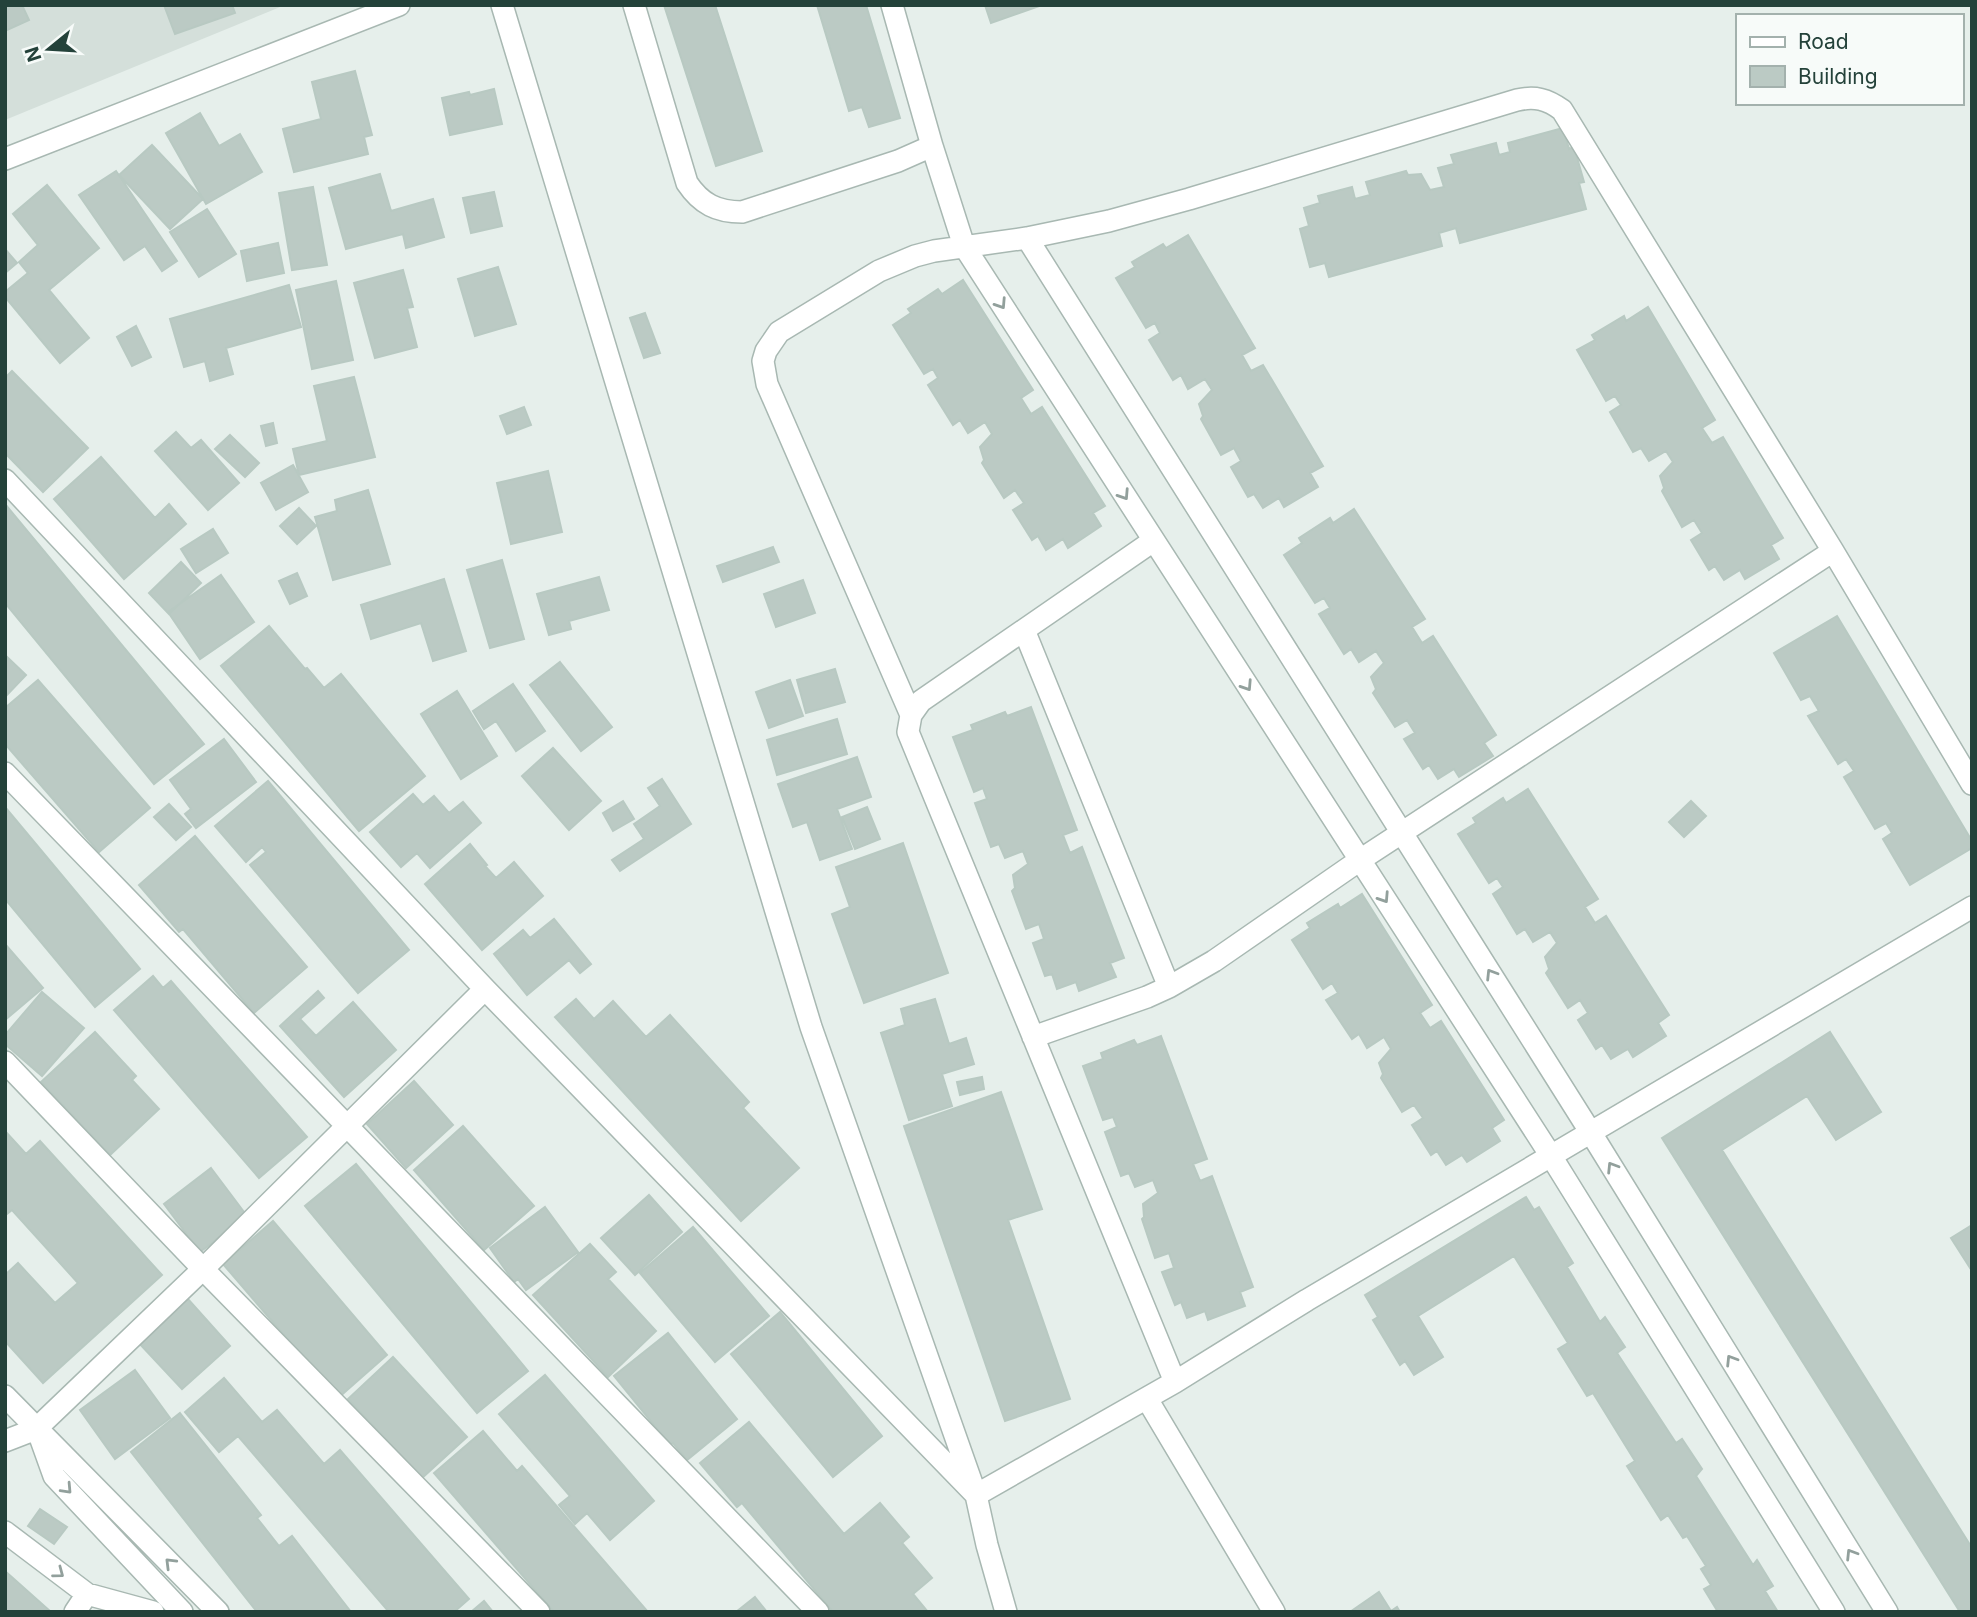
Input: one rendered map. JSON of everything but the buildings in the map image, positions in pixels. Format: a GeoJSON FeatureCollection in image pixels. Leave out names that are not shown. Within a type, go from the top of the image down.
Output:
{"type":"FeatureCollection","features":[{"type":"Feature","properties":{"kind":"street"},"geometry":{"type":"LineString","coordinates":[[5,159],[399,5]]}},
{"type":"Feature","properties":{"kind":"street"},"geometry":{"type":"LineString","coordinates":[[502,5],[811,1027],[976,1494],[1006,1612]]}},
{"type":"Feature","properties":{"kind":"street"},"geometry":{"type":"LineString","coordinates":[[634,5],[687,183],[695,194],[716,209],[742,212],[898,161],[932,146]]}},
{"type":"Feature","properties":{"kind":"street"},"geometry":{"type":"LineString","coordinates":[[892,5],[964,246],[1551,1156],[1834,1612]]}},
{"type":"Feature","properties":{"kind":"street"},"geometry":{"type":"LineString","coordinates":[[911,715],[767,384],[763,361],[766,351],[779,332],[879,271],[915,256],[1122,218],[1517,100],[1541,98],[1562,110],[1972,783]]}},
{"type":"Feature","properties":{"kind":"street"},"geometry":{"type":"LineString","coordinates":[[1027,237],[1591,1133],[1887,1612]]}},
{"type":"Feature","properties":{"kind":"street"},"geometry":{"type":"LineString","coordinates":[[5,480],[485,989],[976,1494]]}},
{"type":"Feature","properties":{"kind":"street"},"geometry":{"type":"LineString","coordinates":[[1153,541],[921,701],[911,715],[908,732],[1175,1382]]}},
{"type":"Feature","properties":{"kind":"street"},"geometry":{"type":"LineString","coordinates":[[1033,1037],[1170,988],[1214,961],[1402,832],[1833,551]]}},
{"type":"Feature","properties":{"kind":"street"},"geometry":{"type":"LineString","coordinates":[[1024,630],[1170,988]]}},
{"type":"Feature","properties":{"kind":"street"},"geometry":{"type":"LineString","coordinates":[[5,773],[818,1612]]}},
{"type":"Feature","properties":{"kind":"street"},"geometry":{"type":"LineString","coordinates":[[976,1494],[1147,1399],[1307,1300],[1972,907]]}},
{"type":"Feature","properties":{"kind":"street"},"geometry":{"type":"LineString","coordinates":[[5,1441],[36,1429],[203,1269],[485,989]]}},
{"type":"Feature","properties":{"kind":"street"},"geometry":{"type":"LineString","coordinates":[[5,1062],[203,1269],[539,1612]]}},
{"type":"Feature","properties":{"kind":"street"},"geometry":{"type":"LineString","coordinates":[[5,1396],[218,1612]]}},
{"type":"Feature","properties":{"kind":"street"},"geometry":{"type":"LineString","coordinates":[[1147,1399],[1274,1612]]}},
{"type":"Feature","properties":{"kind":"street"},"geometry":{"type":"LineString","coordinates":[[36,1429],[54,1476],[182,1612]]}},
{"type":"Feature","properties":{"kind":"street"},"geometry":{"type":"LineString","coordinates":[[5,1532],[81,1603],[153,1612]]}},
{"type":"Feature","properties":{"kind":"shaded area"},"geometry":{"type":"Polygon","coordinates":[[[5,5],[285,5],[5,120],[5,5]]]}}]}
